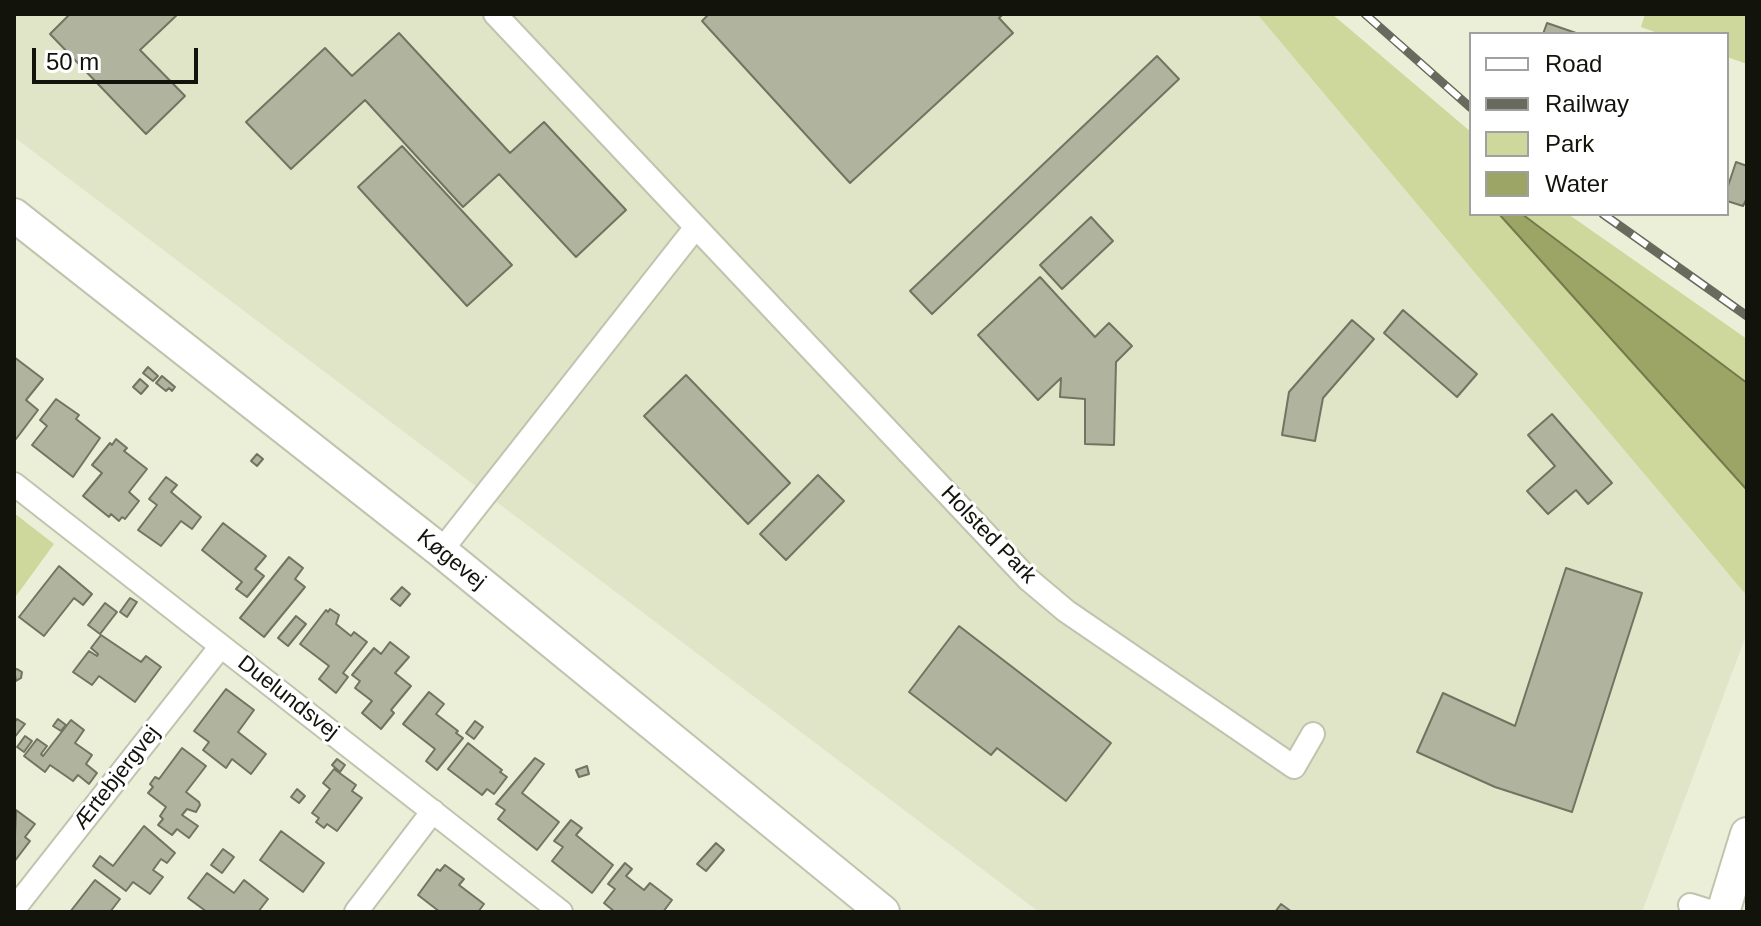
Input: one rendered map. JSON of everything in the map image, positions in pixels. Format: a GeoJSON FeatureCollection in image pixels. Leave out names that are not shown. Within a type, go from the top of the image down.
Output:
{"type":"FeatureCollection","features":[{"type":"Feature","properties":{"kind":"street","name":"Holsted Park"},"geometry":{"type":"LineString","coordinates":[[498,15],[1028,579],[1066,611],[1294,767],[1313,734]]}},
{"type":"Feature","properties":{"kind":"street","name":"Køgevej"},"geometry":{"type":"LineString","coordinates":[[14,215],[441,551],[883,912]]}},
{"type":"Feature","properties":{"kind":"street"},"geometry":{"type":"LineString","coordinates":[[441,551],[696,227]]}},
{"type":"Feature","properties":{"kind":"street","name":"Duelundsvej"},"geometry":{"type":"LineString","coordinates":[[14,484],[561,912]]}},
{"type":"Feature","properties":{"kind":"street","name":"Ærtebjergvej"},"geometry":{"type":"LineString","coordinates":[[14,909],[221,646]]}},
{"type":"Feature","properties":{"kind":"street"},"geometry":{"type":"LineString","coordinates":[[356,912],[433,811]]}},
{"type":"Feature","properties":{"kind":"street"},"geometry":{"type":"LineString","coordinates":[[1723,912],[1747,834]]}},
{"type":"Feature","properties":{"kind":"street"},"geometry":{"type":"LineString","coordinates":[[1690,905],[1712,912]]}},
{"type":"Feature","properties":{"kind":"shaded area"},"geometry":{"type":"Polygon","coordinates":[[[14,14],[1257,14],[1747,596],[1747,633],[1642,912],[1039,912],[14,137],[14,14]]]}},
{"type":"Feature","properties":{"kind":"green space"},"geometry":{"type":"Polygon","coordinates":[[[1257,14],[1332,14],[1469,130],[1469,216],[1571,216],[1747,339],[1747,596],[1257,14]]]}},
{"type":"Feature","properties":{"kind":"green space"},"geometry":{"type":"Polygon","coordinates":[[[1645,14],[1747,14],[1747,64],[1729,58],[1729,32],[1655,32],[1641,27],[1645,14]]]}},
{"type":"Feature","properties":{"kind":"green space"},"geometry":{"type":"Polygon","coordinates":[[[14,513],[54,544],[14,599],[14,513]]]}},
{"type":"Feature","properties":{"kind":"water"},"geometry":{"type":"Polygon","coordinates":[[[1501,216],[1525,216],[1747,383],[1747,490],[1501,216]]]}},
{"type":"Feature","properties":{"kind":"building"},"geometry":{"type":"Polygon","coordinates":[[[70,14],[178,14],[140,50],[185,96],[146,134],[50,34],[70,14]]]}},
{"type":"Feature","properties":{"kind":"building"},"geometry":{"type":"Polygon","coordinates":[[[709,14],[1003,14],[999,18],[1013,33],[850,183],[702,21],[709,14]]]}},
{"type":"Feature","properties":{"kind":"building"},"geometry":{"type":"Polygon","coordinates":[[[1547,23],[1573,32],[1544,32],[1547,23]]]}},
{"type":"Feature","properties":{"kind":"building"},"geometry":{"type":"Polygon","coordinates":[[[399,33],[510,153],[544,122],[626,210],[576,257],[499,174],[463,207],[365,100],[291,169],[246,122],[325,48],[352,76],[399,33]]]}},
{"type":"Feature","properties":{"kind":"building"},"geometry":{"type":"Polygon","coordinates":[[[1157,56],[1179,79],[932,314],[910,291],[1157,56]]]}},
{"type":"Feature","properties":{"kind":"building"},"geometry":{"type":"Polygon","coordinates":[[[402,146],[512,265],[467,306],[358,187],[402,146]]]}},
{"type":"Feature","properties":{"kind":"building"},"geometry":{"type":"Polygon","coordinates":[[[1736,162],[1747,166],[1747,198],[1743,206],[1729,202],[1729,183],[1736,162]]]}},
{"type":"Feature","properties":{"kind":"building"},"geometry":{"type":"Polygon","coordinates":[[[1091,217],[1113,241],[1062,289],[1040,265],[1091,217]]]}},
{"type":"Feature","properties":{"kind":"building"},"geometry":{"type":"Polygon","coordinates":[[[1040,277],[1095,337],[1109,323],[1132,346],[1116,362],[1114,445],[1085,444],[1085,399],[1060,397],[1061,378],[1038,400],[978,335],[1040,277]]]}},
{"type":"Feature","properties":{"kind":"building"},"geometry":{"type":"Polygon","coordinates":[[[1403,310],[1477,374],[1457,397],[1384,333],[1403,310]]]}},
{"type":"Feature","properties":{"kind":"building"},"geometry":{"type":"Polygon","coordinates":[[[1352,320],[1374,339],[1323,398],[1315,441],[1282,435],[1289,392],[1352,320]]]}},
{"type":"Feature","properties":{"kind":"building"},"geometry":{"type":"Polygon","coordinates":[[[14,357],[43,379],[26,400],[38,410],[16,439],[14,437],[14,357]]]}},
{"type":"Feature","properties":{"kind":"building"},"geometry":{"type":"Polygon","coordinates":[[[148,367],[158,376],[153,381],[143,373],[148,367]]]}},
{"type":"Feature","properties":{"kind":"building"},"geometry":{"type":"Polygon","coordinates":[[[686,375],[790,483],[748,524],[644,416],[686,375]]]}},
{"type":"Feature","properties":{"kind":"building"},"geometry":{"type":"Polygon","coordinates":[[[162,376],[175,387],[172,391],[169,388],[166,391],[156,383],[162,376]]]}},
{"type":"Feature","properties":{"kind":"building"},"geometry":{"type":"Polygon","coordinates":[[[140,379],[148,386],[141,394],[133,387],[140,379]]]}},
{"type":"Feature","properties":{"kind":"building"},"geometry":{"type":"Polygon","coordinates":[[[56,399],[79,415],[76,419],[100,438],[73,477],[32,445],[47,426],[40,420],[56,399]]]}},
{"type":"Feature","properties":{"kind":"building"},"geometry":{"type":"Polygon","coordinates":[[[1552,414],[1612,483],[1588,504],[1576,490],[1548,514],[1527,491],[1555,466],[1528,435],[1552,414]]]}},
{"type":"Feature","properties":{"kind":"building"},"geometry":{"type":"Polygon","coordinates":[[[116,439],[127,448],[124,451],[147,469],[129,492],[139,501],[125,519],[122,517],[119,521],[111,514],[109,517],[83,496],[102,473],[92,465],[116,439]]]}},
{"type":"Feature","properties":{"kind":"building"},"geometry":{"type":"Polygon","coordinates":[[[257,454],[263,459],[257,466],[251,461],[257,454]]]}},
{"type":"Feature","properties":{"kind":"building"},"geometry":{"type":"Polygon","coordinates":[[[818,475],[844,501],[786,560],[760,534],[818,475]]]}},
{"type":"Feature","properties":{"kind":"building"},"geometry":{"type":"Polygon","coordinates":[[[166,477],[177,485],[171,492],[201,517],[192,529],[181,521],[161,546],[138,530],[157,505],[149,499],[166,477]]]}},
{"type":"Feature","properties":{"kind":"building"},"geometry":{"type":"Polygon","coordinates":[[[223,523],[266,556],[255,569],[264,576],[247,597],[236,589],[242,582],[202,550],[223,523]]]}},
{"type":"Feature","properties":{"kind":"building"},"geometry":{"type":"Polygon","coordinates":[[[289,557],[303,568],[295,579],[305,587],[264,637],[240,618],[289,557]]]}},
{"type":"Feature","properties":{"kind":"building"},"geometry":{"type":"Polygon","coordinates":[[[59,566],[92,594],[83,605],[74,598],[44,636],[19,617],[59,566]]]}},
{"type":"Feature","properties":{"kind":"building"},"geometry":{"type":"Polygon","coordinates":[[[1566,568],[1642,593],[1572,812],[1495,787],[1417,752],[1443,693],[1515,726],[1566,568]]]}},
{"type":"Feature","properties":{"kind":"building"},"geometry":{"type":"Polygon","coordinates":[[[402,587],[410,594],[400,606],[391,599],[402,587]]]}},
{"type":"Feature","properties":{"kind":"building"},"geometry":{"type":"Polygon","coordinates":[[[130,598],[137,602],[127,617],[120,612],[130,598]]]}},
{"type":"Feature","properties":{"kind":"building"},"geometry":{"type":"Polygon","coordinates":[[[105,603],[117,612],[100,634],[88,625],[105,603]]]}},
{"type":"Feature","properties":{"kind":"building"},"geometry":{"type":"Polygon","coordinates":[[[330,609],[339,615],[336,624],[351,636],[354,632],[367,642],[343,673],[348,677],[336,693],[319,679],[329,666],[300,644],[330,609]]]}},
{"type":"Feature","properties":{"kind":"building"},"geometry":{"type":"Polygon","coordinates":[[[296,616],[306,624],[288,646],[278,638],[296,616]]]}},
{"type":"Feature","properties":{"kind":"building"},"geometry":{"type":"Polygon","coordinates":[[[959,626],[1111,743],[1066,801],[997,748],[991,755],[909,692],[959,626]]]}},
{"type":"Feature","properties":{"kind":"building"},"geometry":{"type":"Polygon","coordinates":[[[101,635],[141,662],[146,656],[161,667],[135,702],[99,676],[92,685],[73,672],[89,651],[97,656],[91,648],[101,635]]]}},
{"type":"Feature","properties":{"kind":"building"},"geometry":{"type":"Polygon","coordinates":[[[390,642],[409,657],[395,673],[411,686],[391,710],[394,713],[381,729],[362,713],[372,701],[355,688],[360,681],[352,675],[374,648],[381,654],[390,642]]]}},
{"type":"Feature","properties":{"kind":"building"},"geometry":{"type":"Polygon","coordinates":[[[14,670],[22,672],[21,678],[16,681],[14,670]]]}},
{"type":"Feature","properties":{"kind":"building"},"geometry":{"type":"Polygon","coordinates":[[[226,689],[254,710],[238,732],[266,754],[251,774],[232,759],[226,768],[203,750],[209,742],[194,731],[226,689]]]}},
{"type":"Feature","properties":{"kind":"building"},"geometry":{"type":"Polygon","coordinates":[[[429,692],[444,704],[436,714],[463,738],[437,770],[426,761],[435,749],[403,724],[429,692]]]}},
{"type":"Feature","properties":{"kind":"building"},"geometry":{"type":"Polygon","coordinates":[[[17,719],[25,724],[14,738],[14,723],[17,719]]]}},
{"type":"Feature","properties":{"kind":"building"},"geometry":{"type":"Polygon","coordinates":[[[58,719],[66,725],[61,731],[53,726],[58,719]]]}},
{"type":"Feature","properties":{"kind":"building"},"geometry":{"type":"Polygon","coordinates":[[[71,720],[84,730],[75,743],[92,755],[86,764],[97,773],[89,784],[78,775],[73,781],[50,765],[45,772],[24,756],[37,739],[47,746],[41,754],[43,756],[71,720]]]}},
{"type":"Feature","properties":{"kind":"building"},"geometry":{"type":"Polygon","coordinates":[[[475,721],[483,727],[474,739],[466,733],[475,721]]]}},
{"type":"Feature","properties":{"kind":"building"},"geometry":{"type":"Polygon","coordinates":[[[25,736],[32,741],[24,752],[17,747],[25,736]]]}},
{"type":"Feature","properties":{"kind":"building"},"geometry":{"type":"Polygon","coordinates":[[[468,743],[507,777],[494,794],[487,789],[482,795],[448,769],[468,743]]]}},
{"type":"Feature","properties":{"kind":"building"},"geometry":{"type":"Polygon","coordinates":[[[182,748],[206,766],[186,792],[200,805],[196,812],[187,809],[182,815],[198,826],[189,838],[177,829],[172,835],[158,825],[166,807],[148,793],[155,777],[159,779],[182,748]]]}},
{"type":"Feature","properties":{"kind":"building"},"geometry":{"type":"Polygon","coordinates":[[[535,758],[544,764],[522,793],[559,822],[537,850],[498,819],[505,810],[496,804],[535,758]]]}},
{"type":"Feature","properties":{"kind":"building"},"geometry":{"type":"Polygon","coordinates":[[[337,759],[345,765],[340,772],[332,765],[337,759]]]}},
{"type":"Feature","properties":{"kind":"building"},"geometry":{"type":"Polygon","coordinates":[[[587,766],[589,774],[579,777],[576,770],[587,766]]]}},
{"type":"Feature","properties":{"kind":"building"},"geometry":{"type":"Polygon","coordinates":[[[334,769],[356,785],[352,791],[362,798],[337,831],[327,824],[324,828],[316,822],[319,818],[312,813],[330,789],[323,783],[334,769]]]}},
{"type":"Feature","properties":{"kind":"building"},"geometry":{"type":"Polygon","coordinates":[[[297,789],[305,796],[299,803],[291,797],[297,789]]]}},
{"type":"Feature","properties":{"kind":"building"},"geometry":{"type":"Polygon","coordinates":[[[16,810],[35,824],[25,837],[30,841],[14,862],[16,810]]]}},
{"type":"Feature","properties":{"kind":"building"},"geometry":{"type":"Polygon","coordinates":[[[571,820],[582,828],[576,835],[613,865],[592,893],[552,861],[563,847],[554,841],[571,820]]]}},
{"type":"Feature","properties":{"kind":"building"},"geometry":{"type":"Polygon","coordinates":[[[144,826],[175,853],[167,863],[161,859],[153,870],[163,877],[150,894],[133,882],[126,891],[93,866],[100,856],[113,866],[144,826]]]}},
{"type":"Feature","properties":{"kind":"building"},"geometry":{"type":"Polygon","coordinates":[[[281,831],[324,863],[303,892],[260,860],[281,831]]]}},
{"type":"Feature","properties":{"kind":"building"},"geometry":{"type":"Polygon","coordinates":[[[716,843],[724,850],[706,871],[697,864],[716,843]]]}},
{"type":"Feature","properties":{"kind":"building"},"geometry":{"type":"Polygon","coordinates":[[[223,849],[234,857],[222,873],[211,865],[223,849]]]}},
{"type":"Feature","properties":{"kind":"building"},"geometry":{"type":"Polygon","coordinates":[[[625,863],[632,869],[626,876],[644,890],[650,883],[672,900],[663,912],[615,912],[604,903],[615,889],[608,884],[625,863]]]}},
{"type":"Feature","properties":{"kind":"building"},"geometry":{"type":"Polygon","coordinates":[[[445,865],[464,879],[459,885],[484,904],[478,912],[440,912],[418,895],[437,869],[440,871],[445,865]]]}},
{"type":"Feature","properties":{"kind":"building"},"geometry":{"type":"Polygon","coordinates":[[[207,873],[234,893],[244,880],[268,899],[258,912],[207,912],[188,898],[207,873]]]}},
{"type":"Feature","properties":{"kind":"building"},"geometry":{"type":"Polygon","coordinates":[[[95,880],[120,899],[110,912],[70,912],[95,880]]]}},
{"type":"Feature","properties":{"kind":"building"},"geometry":{"type":"Polygon","coordinates":[[[1281,904],[1292,912],[1275,912],[1281,904]]]}},
{"type":"Feature","properties":{"kind":"railway"},"geometry":{"type":"LineString","coordinates":[[1365,14],[1469,106]]}},
{"type":"Feature","properties":{"kind":"railway"},"geometry":{"type":"LineString","coordinates":[[1606,216],[1747,316]]}}]}
